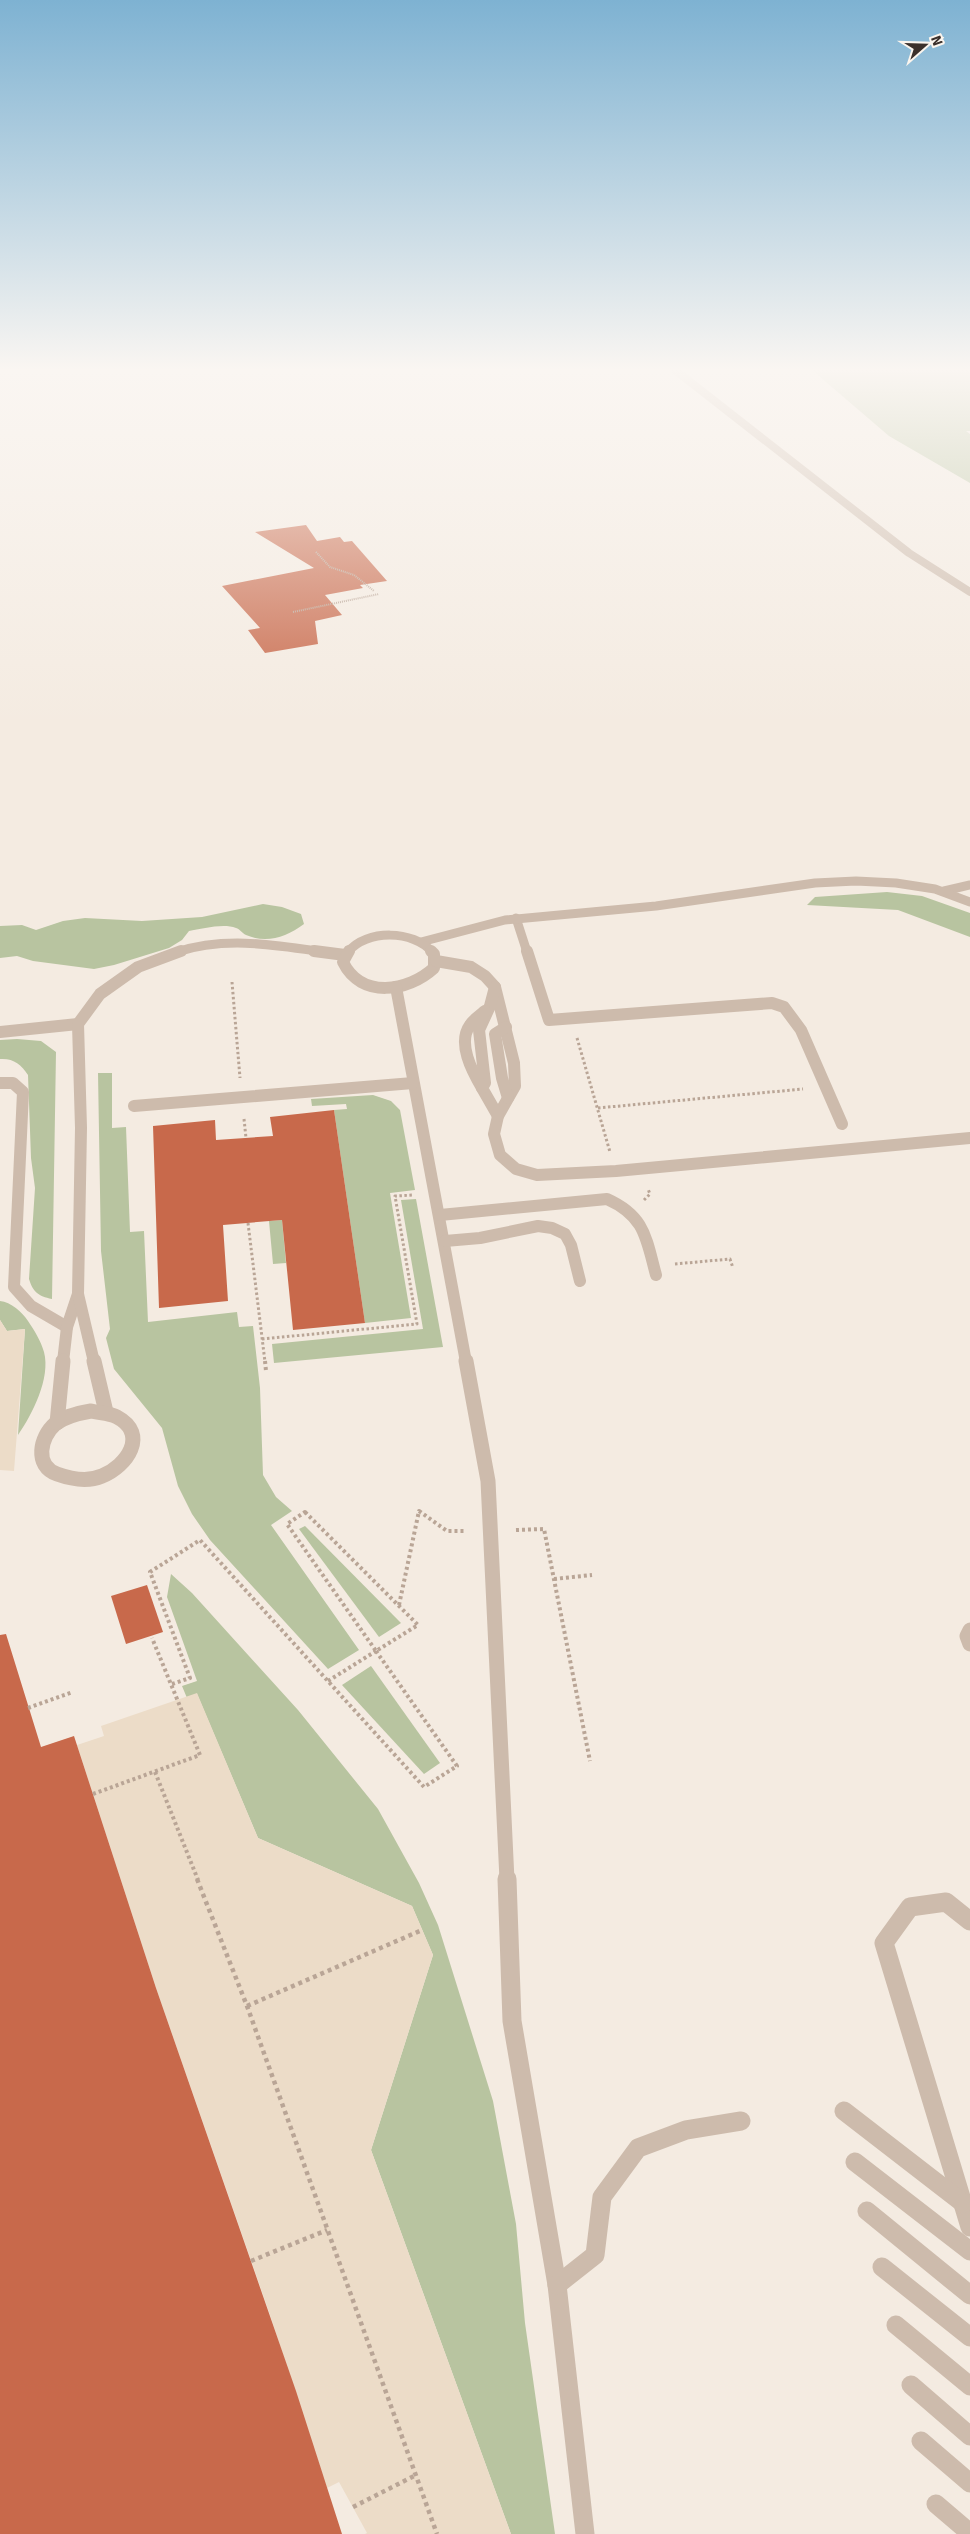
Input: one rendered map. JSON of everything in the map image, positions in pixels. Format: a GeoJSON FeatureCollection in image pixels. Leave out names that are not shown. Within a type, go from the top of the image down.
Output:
{"type":"FeatureCollection","features":[{"type":"Feature","properties":{"kind":"street"},"geometry":{"type":"LineString","coordinates":[[826,488],[902,548],[970,592]]}},
{"type":"Feature","properties":{"kind":"street"},"geometry":{"type":"LineString","coordinates":[[421,942],[464,928],[516,918],[654,906],[816,883],[894,882],[944,891],[970,902]]}},
{"type":"Feature","properties":{"kind":"street"},"geometry":{"type":"LineString","coordinates":[[944,891],[970,884]]}},
{"type":"Feature","properties":{"kind":"street"},"geometry":{"type":"LineString","coordinates":[[516,918],[549,1020],[772,1003],[784,1007],[793,1016],[842,1124]]}},
{"type":"Feature","properties":{"kind":"street"},"geometry":{"type":"LineString","coordinates":[[397,936],[421,942],[429,947],[436,961],[434,968],[420,981],[396,987],[370,986],[358,982],[344,969],[345,955],[350,948],[371,938],[397,936]]}},
{"type":"Feature","properties":{"kind":"street"},"geometry":{"type":"LineString","coordinates":[[106,1412],[78,1294],[81,1137],[78,1024],[100,994],[108,988],[138,967],[180,951],[218,944],[257,943],[345,955]]}},
{"type":"Feature","properties":{"kind":"street"},"geometry":{"type":"LineString","coordinates":[[436,961],[471,967],[485,976],[495,986],[506,1027],[495,1034],[502,1078],[508,1098],[498,1116],[494,1134],[500,1155],[516,1169],[537,1175],[616,1170],[970,1138]]}},
{"type":"Feature","properties":{"kind":"street"},"geometry":{"type":"LineString","coordinates":[[495,986],[490,1006],[479,1030],[485,1082],[482,1088],[498,1116]]}},
{"type":"Feature","properties":{"kind":"street"},"geometry":{"type":"LineString","coordinates":[[396,987],[445,1241],[488,1481],[493,1621],[502,1745],[512,2021],[557,2285],[585,2534]]}},
{"type":"Feature","properties":{"kind":"street"},"geometry":{"type":"LineString","coordinates":[[0,1032],[78,1024]]}},
{"type":"Feature","properties":{"kind":"street"},"geometry":{"type":"LineString","coordinates":[[0,1083],[13,1083],[23,1092],[14,1287],[21,1298],[36,1311],[67,1327]]}},
{"type":"Feature","properties":{"kind":"street"},"geometry":{"type":"LineString","coordinates":[[134,1106],[413,1083]]}},
{"type":"Feature","properties":{"kind":"street"},"geometry":{"type":"LineString","coordinates":[[440,1215],[607,1199],[632,1211],[641,1223],[656,1275]]}},
{"type":"Feature","properties":{"kind":"street"},"geometry":{"type":"LineString","coordinates":[[445,1241],[480,1238],[538,1226],[552,1228],[565,1234],[571,1245],[580,1282]]}},
{"type":"Feature","properties":{"kind":"street"},"geometry":{"type":"LineString","coordinates":[[56,1423],[67,1327],[78,1294]]}},
{"type":"Feature","properties":{"kind":"street"},"geometry":{"type":"LineString","coordinates":[[91,1411],[106,1412],[120,1417],[130,1426],[135,1437],[133,1451],[126,1462],[102,1477],[84,1480],[68,1479],[53,1473],[46,1467],[40,1447],[46,1433],[56,1423],[75,1414],[91,1411]]}},
{"type":"Feature","properties":{"kind":"street"},"geometry":{"type":"LineString","coordinates":[[970,1630],[967,1636],[970,1644]]}},
{"type":"Feature","properties":{"kind":"street"},"geometry":{"type":"LineString","coordinates":[[970,1921],[946,1902],[910,1907],[884,1943],[970,2227]]}},
{"type":"Feature","properties":{"kind":"street"},"geometry":{"type":"LineString","coordinates":[[844,2111],[963,2203]]}},
{"type":"Feature","properties":{"kind":"street"},"geometry":{"type":"LineString","coordinates":[[557,2285],[595,2254],[602,2197],[638,2148],[686,2130],[741,2121]]}},
{"type":"Feature","properties":{"kind":"street"},"geometry":{"type":"LineString","coordinates":[[855,2162],[970,2252]]}},
{"type":"Feature","properties":{"kind":"street"},"geometry":{"type":"LineString","coordinates":[[867,2211],[970,2294]]}},
{"type":"Feature","properties":{"kind":"street"},"geometry":{"type":"LineString","coordinates":[[882,2267],[970,2337]]}},
{"type":"Feature","properties":{"kind":"street"},"geometry":{"type":"LineString","coordinates":[[896,2325],[970,2386]]}},
{"type":"Feature","properties":{"kind":"street"},"geometry":{"type":"LineString","coordinates":[[911,2384],[970,2436]]}},
{"type":"Feature","properties":{"kind":"street"},"geometry":{"type":"LineString","coordinates":[[921,2441],[970,2483]]}},
{"type":"Feature","properties":{"kind":"street"},"geometry":{"type":"LineString","coordinates":[[936,2504],[970,2534]]}},
{"type":"Feature","properties":{"kind":"path"},"geometry":{"type":"LineString","coordinates":[[316,552],[330,566],[354,575],[374,590]]}},
{"type":"Feature","properties":{"kind":"path"},"geometry":{"type":"LineString","coordinates":[[293,612],[379,594]]}},
{"type":"Feature","properties":{"kind":"path"},"geometry":{"type":"LineString","coordinates":[[232,982],[246,1138]]}},
{"type":"Feature","properties":{"kind":"path"},"geometry":{"type":"LineString","coordinates":[[571,1018],[616,1170]]}},
{"type":"Feature","properties":{"kind":"path"},"geometry":{"type":"LineString","coordinates":[[598,1108],[635,1103],[826,1087]]}},
{"type":"Feature","properties":{"kind":"path"},"geometry":{"type":"LineString","coordinates":[[262,1339],[417,1324],[395,1196],[415,1195]]}},
{"type":"Feature","properties":{"kind":"path"},"geometry":{"type":"LineString","coordinates":[[248,1223],[266,1370]]}},
{"type":"Feature","properties":{"kind":"path"},"geometry":{"type":"LineString","coordinates":[[398,1606],[419,1511],[447,1531],[466,1531]]}},
{"type":"Feature","properties":{"kind":"path"},"geometry":{"type":"LineString","coordinates":[[172,1684],[190,1678],[150,1572],[200,1540],[424,1787],[457,1766],[376,1651],[287,1524],[305,1512],[418,1625],[376,1651],[328,1681]]}},
{"type":"Feature","properties":{"kind":"path"},"geometry":{"type":"LineString","coordinates":[[516,1530],[544,1529],[590,1761]]}},
{"type":"Feature","properties":{"kind":"path"},"geometry":{"type":"LineString","coordinates":[[554,1579],[592,1575]]}},
{"type":"Feature","properties":{"kind":"path"},"geometry":{"type":"LineString","coordinates":[[93,1794],[200,1755],[152,1638]]}},
{"type":"Feature","properties":{"kind":"path"},"geometry":{"type":"LineString","coordinates":[[28,1708],[73,1692]]}},
{"type":"Feature","properties":{"kind":"path"},"geometry":{"type":"LineString","coordinates":[[155,1772],[247,2006],[437,2534]]}},
{"type":"Feature","properties":{"kind":"path"},"geometry":{"type":"LineString","coordinates":[[247,2006],[422,1930]]}},
{"type":"Feature","properties":{"kind":"path"},"geometry":{"type":"LineString","coordinates":[[251,2261],[327,2230]]}},
{"type":"Feature","properties":{"kind":"path"},"geometry":{"type":"LineString","coordinates":[[353,2507],[416,2475]]}},
{"type":"Feature","properties":{"kind":"green space"},"geometry":{"type":"Polygon","coordinates":[[[887,892],[922,896],[970,913],[970,937],[898,910],[807,905],[815,897],[887,892]]]}},
{"type":"Feature","properties":{"kind":"green space"},"geometry":{"type":"Polygon","coordinates":[[[263,904],[282,907],[301,914],[304,924],[283,936],[269,939],[254,938],[237,929],[225,926],[189,931],[182,940],[169,948],[114,965],[94,969],[33,961],[17,956],[0,958],[0,926],[22,925],[36,930],[63,921],[85,918],[142,921],[202,917],[263,904]]]}},
{"type":"Feature","properties":{"kind":"green space"},"geometry":{"type":"Polygon","coordinates":[[[0,1040],[41,1041],[56,1052],[52,1299],[37,1293],[29,1279],[35,1188],[31,1158],[28,1075],[16,1062],[0,1059],[0,1040]]]}},
{"type":"Feature","properties":{"kind":"green space"},"geometry":{"type":"Polygon","coordinates":[[[98,1073],[112,1073],[112,1128],[126,1127],[130,1232],[144,1231],[148,1322],[237,1312],[239,1327],[253,1326],[260,1388],[263,1475],[276,1497],[292,1511],[271,1525],[359,1650],[328,1669],[210,1540],[192,1514],[178,1486],[162,1428],[114,1369],[106,1338],[110,1329],[101,1251],[98,1073]]]}},
{"type":"Feature","properties":{"kind":"green space"},"geometry":{"type":"Polygon","coordinates":[[[373,1095],[391,1101],[400,1110],[415,1190],[390,1193],[411,1318],[365,1323],[334,1110],[347,1109],[346,1104],[312,1106],[311,1099],[373,1095]]]}},
{"type":"Feature","properties":{"kind":"green space"},"geometry":{"type":"Polygon","coordinates":[[[416,1199],[443,1347],[274,1363],[272,1344],[423,1329],[401,1200],[416,1199]]]}},
{"type":"Feature","properties":{"kind":"green space"},"geometry":{"type":"Polygon","coordinates":[[[282,1220],[286,1263],[273,1264],[269,1221],[282,1220]]]}},
{"type":"Feature","properties":{"kind":"green space"},"geometry":{"type":"Polygon","coordinates":[[[0,1301],[12,1305],[26,1318],[44,1352],[45,1373],[43,1384],[34,1407],[18,1435],[25,1329],[7,1331],[0,1320],[0,1301]]]}},
{"type":"Feature","properties":{"kind":"green space"},"geometry":{"type":"Polygon","coordinates":[[[305,1526],[401,1623],[379,1637],[299,1529],[305,1526]]]}},
{"type":"Feature","properties":{"kind":"green space"},"geometry":{"type":"Polygon","coordinates":[[[171,1574],[192,1593],[298,1710],[378,1809],[419,1883],[438,1925],[493,2101],[516,2224],[525,2323],[555,2534],[511,2534],[371,2150],[433,1955],[412,1906],[258,1838],[197,1694],[187,1698],[182,1686],[197,1681],[167,1597],[171,1574]]]}},
{"type":"Feature","properties":{"kind":"green space"},"geometry":{"type":"Polygon","coordinates":[[[371,1666],[440,1763],[424,1774],[342,1685],[371,1666]]]}},
{"type":"Feature","properties":{"kind":"shaded area"},"geometry":{"type":"Polygon","coordinates":[[[0,1320],[7,1331],[25,1329],[14,1471],[0,1470],[0,1320]]]}},
{"type":"Feature","properties":{"kind":"shaded area"},"geometry":{"type":"Polygon","coordinates":[[[197,1693],[258,1838],[412,1906],[433,1955],[371,2150],[511,2534],[365,2534],[367,2533],[339,2482],[327,2488],[270,2315],[156,1988],[77,1745],[104,1736],[101,1726],[197,1693]]]}},
{"type":"Feature","properties":{"kind":"building"},"geometry":{"type":"Polygon","coordinates":[[[306,525],[317,541],[340,537],[344,542],[352,541],[387,581],[360,585],[363,588],[325,595],[342,615],[315,621],[318,644],[265,653],[248,630],[260,628],[222,586],[314,568],[255,532],[306,525]]]}},
{"type":"Feature","properties":{"kind":"building"},"geometry":{"type":"Polygon","coordinates":[[[334,1110],[365,1323],[293,1330],[282,1220],[223,1225],[228,1301],[159,1308],[153,1126],[215,1120],[216,1140],[273,1136],[270,1117],[334,1110]]]}},
{"type":"Feature","properties":{"kind":"building"},"geometry":{"type":"Polygon","coordinates":[[[147,1585],[163,1632],[126,1644],[111,1596],[147,1585]]]}},
{"type":"Feature","properties":{"kind":"building"},"geometry":{"type":"Polygon","coordinates":[[[6,1634],[41,1747],[74,1736],[156,1988],[296,2391],[342,2534],[0,2534],[0,1635],[6,1634]]]}}]}
